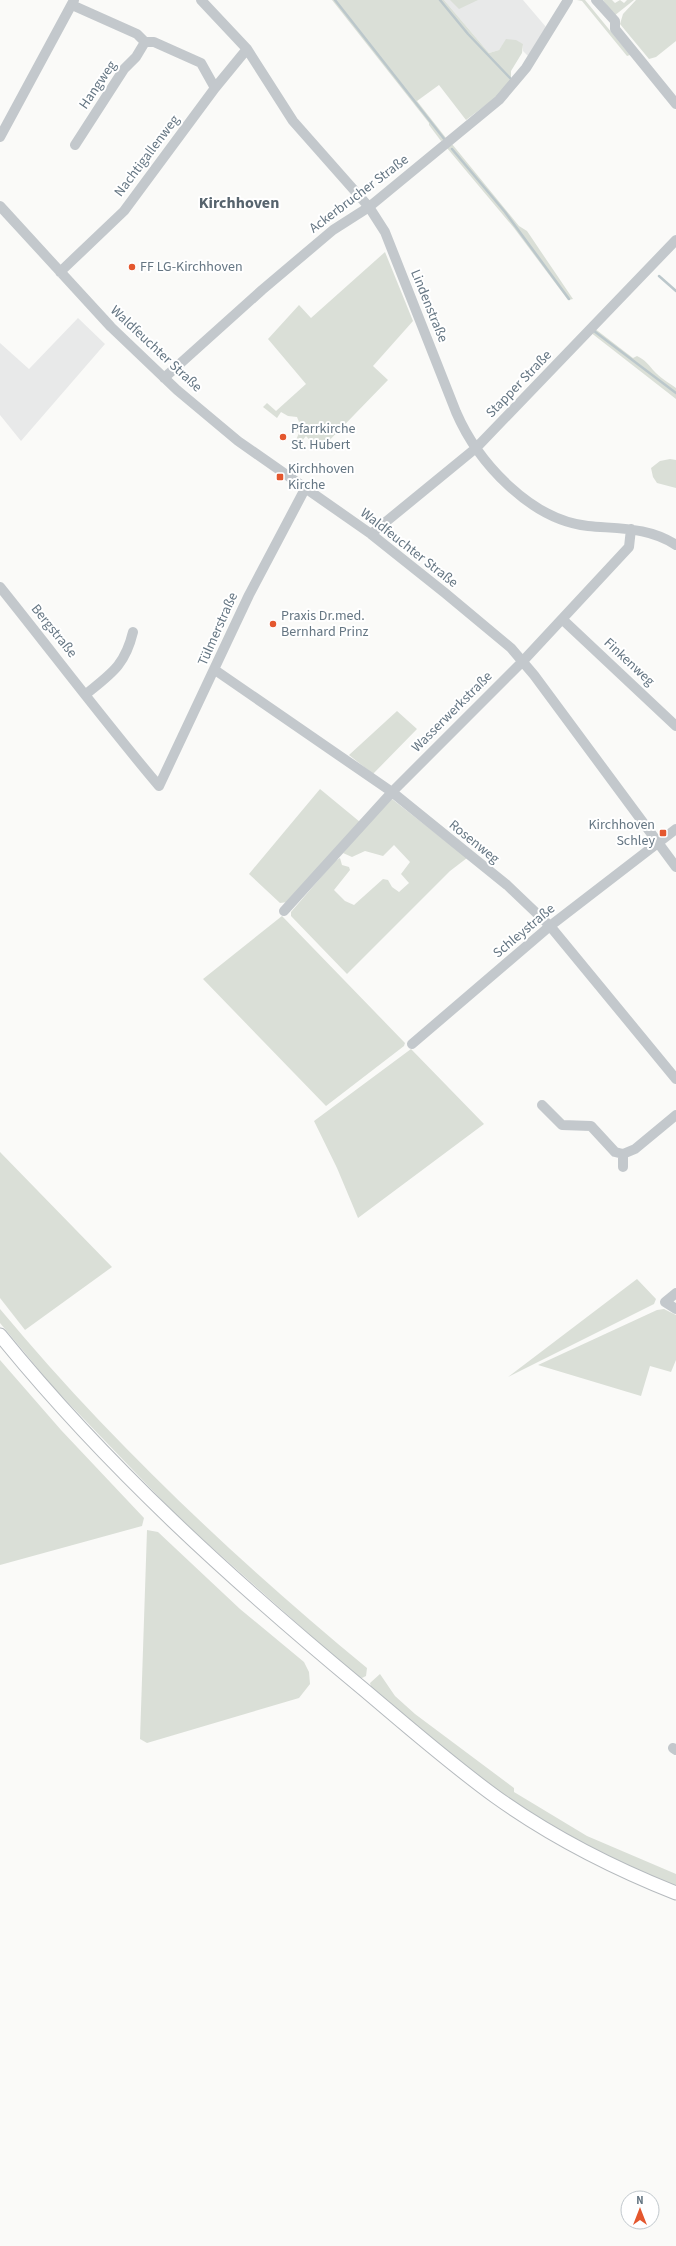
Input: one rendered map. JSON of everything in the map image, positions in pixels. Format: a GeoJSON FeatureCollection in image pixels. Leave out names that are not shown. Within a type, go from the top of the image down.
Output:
{"type":"FeatureCollection","features":[{"type":"Feature","properties":{"kind":"main road"},"geometry":{"type":"LineString","coordinates":[[0,1335],[106,1454],[184,1532],[271,1612],[428,1744],[497,1797],[555,1835],[609,1864],[676,1893]]}},
{"type":"Feature","properties":{"kind":"street","name":"Lindenstraße"},"geometry":{"type":"LineString","coordinates":[[201,0],[247,49],[293,121],[369,207],[384,232],[456,412],[467,436],[476,448],[529,504],[562,521],[587,526],[650,532],[666,538],[676,545]]}},
{"type":"Feature","properties":{"kind":"street","name":"Ackerbrucher Straße"},"geometry":{"type":"LineString","coordinates":[[164,378],[312,247],[333,230],[369,207],[499,100],[526,68],[568,0]]}},
{"type":"Feature","properties":{"kind":"street"},"geometry":{"type":"LineString","coordinates":[[596,0],[615,21],[615,29],[676,104]]}},
{"type":"Feature","properties":{"kind":"street"},"geometry":{"type":"LineString","coordinates":[[0,136],[73,2],[138,34],[144,42],[154,42],[201,63],[215,88]]}},
{"type":"Feature","properties":{"kind":"street","name":"Hangweg"},"geometry":{"type":"LineString","coordinates":[[75,145],[124,69],[136,57],[144,42]]}},
{"type":"Feature","properties":{"kind":"street","name":"Nachtigallenweg"},"geometry":{"type":"LineString","coordinates":[[60,272],[124,211],[215,88],[247,49]]}},
{"type":"Feature","properties":{"kind":"street","name":"Waldfeuchter Straße"},"geometry":{"type":"LineString","coordinates":[[0,206],[114,331],[164,378],[238,441],[306,486],[371,534],[445,593],[523,662],[676,867]]}},
{"type":"Feature","properties":{"kind":"street","name":"Stapper Straße"},"geometry":{"type":"LineString","coordinates":[[371,534],[476,448],[676,240]]}},
{"type":"Feature","properties":{"kind":"street","name":"Tülmerstraße"},"geometry":{"type":"LineString","coordinates":[[159,786],[262,568],[306,486]]}},
{"type":"Feature","properties":{"kind":"street","name":"Wasserwerkstraße"},"geometry":{"type":"LineString","coordinates":[[284,912],[392,792],[523,662],[629,547],[631,529]]}},
{"type":"Feature","properties":{"kind":"street","name":"Bergstraße"},"geometry":{"type":"LineString","coordinates":[[0,586],[86,694],[121,742],[159,786]]}},
{"type":"Feature","properties":{"kind":"street","name":"Finkenweg"},"geometry":{"type":"LineString","coordinates":[[562,619],[676,726]]}},
{"type":"Feature","properties":{"kind":"street"},"geometry":{"type":"LineString","coordinates":[[86,694],[117,669],[129,647],[133,632]]}},
{"type":"Feature","properties":{"kind":"street","name":"Rosenweg"},"geometry":{"type":"LineString","coordinates":[[215,670],[392,792],[506,885],[550,926],[676,1079]]}},
{"type":"Feature","properties":{"kind":"street","name":"Schleystraße"},"geometry":{"type":"LineString","coordinates":[[412,1044],[550,926],[676,829]]}},
{"type":"Feature","properties":{"kind":"street"},"geometry":{"type":"LineString","coordinates":[[542,1106],[562,1125],[591,1126],[615,1152],[623,1154],[635,1149],[676,1115]]}},
{"type":"Feature","properties":{"kind":"street"},"geometry":{"type":"LineString","coordinates":[[623,1154],[623,1167]]}},
{"type":"Feature","properties":{"kind":"street"},"geometry":{"type":"LineString","coordinates":[[676,1292],[665,1302],[676,1309]]}},
{"type":"Feature","properties":{"kind":"shaded area"},"geometry":{"type":"Polygon","coordinates":[[[332,0],[444,0],[489,53],[499,50],[506,39],[516,40],[523,44],[522,53],[511,71],[511,81],[507,89],[466,120],[439,85],[417,101],[446,138],[441,141],[429,123],[332,0]]]}},
{"type":"Feature","properties":{"kind":"shaded area"},"geometry":{"type":"Polygon","coordinates":[[[444,0],[523,0],[546,27],[528,56],[523,51],[523,44],[506,40],[499,50],[489,53],[444,0]]]}},
{"type":"Feature","properties":{"kind":"shaded area"},"geometry":{"type":"Polygon","coordinates":[[[450,0],[478,0],[459,9],[450,0]]]}},
{"type":"Feature","properties":{"kind":"shaded area"},"geometry":{"type":"Polygon","coordinates":[[[577,0],[585,0],[630,55],[627,56],[582,1],[577,0]]]}},
{"type":"Feature","properties":{"kind":"shaded area"},"geometry":{"type":"Polygon","coordinates":[[[603,0],[612,0],[615,3],[620,0],[624,3],[627,0],[634,0],[614,16],[603,0]]]}},
{"type":"Feature","properties":{"kind":"shaded area"},"geometry":{"type":"Polygon","coordinates":[[[636,0],[676,0],[676,41],[656,57],[649,59],[620,24],[623,14],[636,0]]]}},
{"type":"Feature","properties":{"kind":"shaded area"},"geometry":{"type":"Polygon","coordinates":[[[452,144],[519,226],[527,231],[573,299],[568,300],[514,228],[447,148],[452,144]]]}},
{"type":"Feature","properties":{"kind":"shaded area"},"geometry":{"type":"Polygon","coordinates":[[[385,252],[413,321],[373,366],[388,380],[321,449],[316,447],[306,436],[300,443],[296,440],[299,433],[296,430],[299,422],[297,417],[288,416],[281,412],[277,418],[263,407],[267,403],[276,411],[306,384],[268,339],[299,305],[311,318],[385,252]]]}},
{"type":"Feature","properties":{"kind":"shaded area"},"geometry":{"type":"Polygon","coordinates":[[[78,318],[105,344],[21,441],[0,415],[0,343],[29,369],[78,318]]]}},
{"type":"Feature","properties":{"kind":"shaded area"},"geometry":{"type":"Polygon","coordinates":[[[594,328],[633,358],[637,356],[646,362],[658,375],[676,388],[676,399],[590,332],[594,328]]]}},
{"type":"Feature","properties":{"kind":"shaded area"},"geometry":{"type":"Polygon","coordinates":[[[670,459],[676,460],[676,488],[657,483],[653,477],[651,468],[660,461],[670,459]]]}},
{"type":"Feature","properties":{"kind":"shaded area"},"geometry":{"type":"Polygon","coordinates":[[[397,711],[417,729],[373,774],[349,755],[397,711]]]}},
{"type":"Feature","properties":{"kind":"shaded area"},"geometry":{"type":"Polygon","coordinates":[[[320,789],[360,822],[288,902],[280,903],[249,874],[320,789]]]}},
{"type":"Feature","properties":{"kind":"shaded area"},"geometry":{"type":"Polygon","coordinates":[[[392,799],[467,858],[450,871],[347,974],[291,916],[291,912],[335,861],[340,858],[342,865],[349,867],[350,870],[334,890],[345,901],[354,905],[383,879],[388,880],[392,887],[399,892],[409,883],[401,874],[410,862],[394,845],[383,856],[365,851],[352,857],[343,853],[387,801],[392,799]]]}},
{"type":"Feature","properties":{"kind":"shaded area"},"geometry":{"type":"Polygon","coordinates":[[[282,916],[405,1043],[404,1046],[326,1106],[203,979],[282,916]]]}},
{"type":"Feature","properties":{"kind":"shaded area"},"geometry":{"type":"Polygon","coordinates":[[[411,1049],[484,1124],[358,1218],[337,1168],[314,1121],[411,1049]]]}},
{"type":"Feature","properties":{"kind":"shaded area"},"geometry":{"type":"Polygon","coordinates":[[[0,1152],[112,1267],[25,1330],[0,1298],[0,1152]]]}},
{"type":"Feature","properties":{"kind":"shaded area"},"geometry":{"type":"Polygon","coordinates":[[[637,1279],[656,1299],[654,1304],[508,1377],[637,1279]]]}},
{"type":"Feature","properties":{"kind":"shaded area"},"geometry":{"type":"Polygon","coordinates":[[[0,1309],[42,1358],[130,1452],[175,1497],[269,1584],[367,1668],[366,1676],[362,1678],[355,1675],[181,1520],[54,1388],[0,1323],[0,1309]]]}},
{"type":"Feature","properties":{"kind":"shaded area"},"geometry":{"type":"Polygon","coordinates":[[[664,1309],[676,1315],[676,1360],[671,1372],[650,1366],[641,1396],[538,1365],[657,1310],[664,1309]]]}},
{"type":"Feature","properties":{"kind":"shaded area"},"geometry":{"type":"Polygon","coordinates":[[[0,1360],[61,1430],[144,1518],[142,1526],[0,1565],[0,1360]]]}},
{"type":"Feature","properties":{"kind":"shaded area"},"geometry":{"type":"Polygon","coordinates":[[[147,1530],[158,1532],[240,1609],[304,1662],[309,1672],[310,1684],[299,1698],[147,1743],[140,1739],[147,1530]]]}},
{"type":"Feature","properties":{"kind":"shaded area"},"geometry":{"type":"Polygon","coordinates":[[[380,1674],[395,1696],[415,1714],[514,1788],[514,1792],[587,1836],[676,1874],[676,1887],[627,1866],[579,1842],[510,1800],[458,1761],[372,1691],[370,1683],[380,1674]]]}},
{"type":"Feature","properties":{"kind":"waterway"},"geometry":{"type":"LineString","coordinates":[[335,0],[445,140]]}},
{"type":"Feature","properties":{"kind":"waterway"},"geometry":{"type":"LineString","coordinates":[[440,0],[468,34],[510,78]]}},
{"type":"Feature","properties":{"kind":"waterway"},"geometry":{"type":"LineString","coordinates":[[452,149],[505,212],[569,299]]}},
{"type":"Feature","properties":{"kind":"waterway"},"geometry":{"type":"LineString","coordinates":[[659,276],[676,291]]}},
{"type":"Feature","properties":{"kind":"waterway"},"geometry":{"type":"LineString","coordinates":[[594,331],[676,393]]}},
{"type":"Feature","properties":{"kind":"place","name":"FF LG-Kirchhoven"},"geometry":{"type":"Point","coordinates":[132,267]}},
{"type":"Feature","properties":{"kind":"place","name":"Pfarrkirche St. Hubert"},"geometry":{"type":"Point","coordinates":[283,437]}},
{"type":"Feature","properties":{"kind":"place","name":"Kirchhoven Kirche"},"geometry":{"type":"Point","coordinates":[280,477]}},
{"type":"Feature","properties":{"kind":"place","name":"Praxis Dr.med. Bernhard Prinz"},"geometry":{"type":"Point","coordinates":[273,624]}},
{"type":"Feature","properties":{"kind":"place","name":"Kirchhoven Schley"},"geometry":{"type":"Point","coordinates":[663,833]}},
{"type":"Feature","properties":{"kind":"district","name":"Kirchhoven"},"geometry":{"type":"Point","coordinates":[239,203]}}]}
